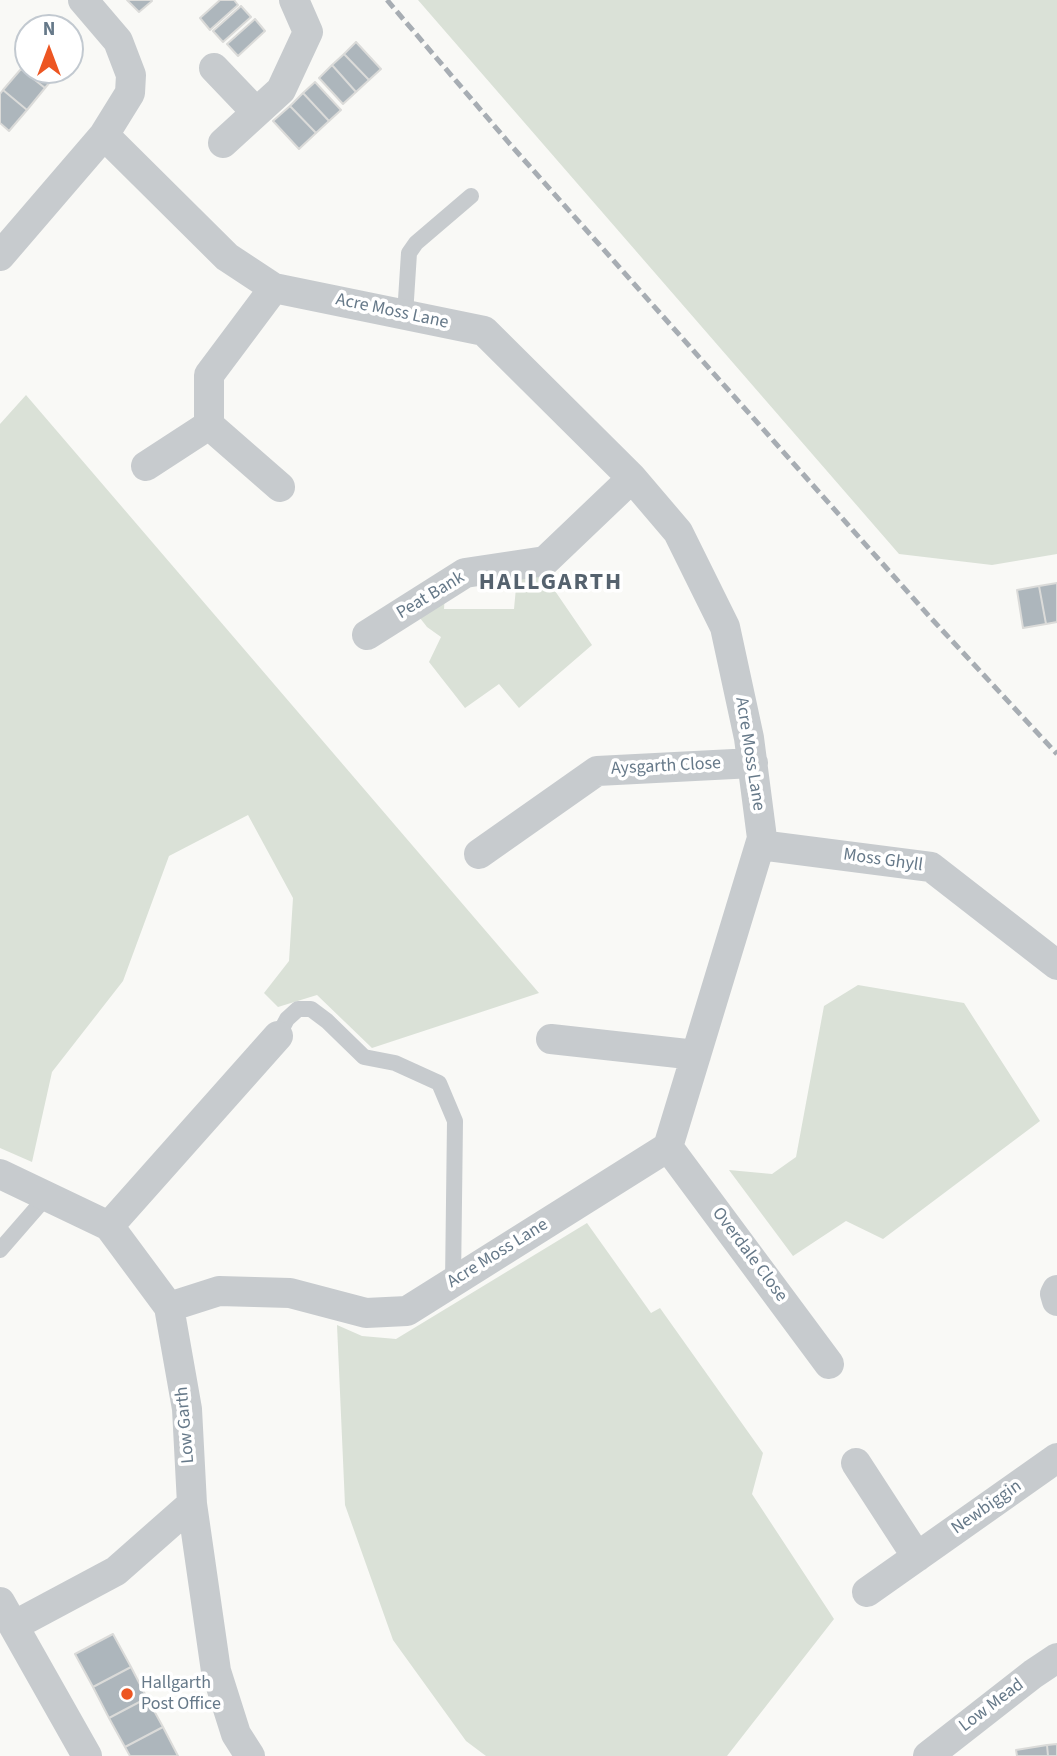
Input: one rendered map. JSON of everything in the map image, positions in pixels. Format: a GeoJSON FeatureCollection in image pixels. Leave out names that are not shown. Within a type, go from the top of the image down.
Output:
{"type":"FeatureCollection","features":[{"type":"Feature","properties":{"kind":"street"},"geometry":{"type":"LineString","coordinates":[[0,257],[104,135],[130,93],[131,75],[118,41],[83,0]]}},
{"type":"Feature","properties":{"kind":"street"},"geometry":{"type":"LineString","coordinates":[[223,143],[281,90],[308,32],[294,0]]}},
{"type":"Feature","properties":{"kind":"street"},"geometry":{"type":"LineString","coordinates":[[214,68],[256,112]]}},
{"type":"Feature","properties":{"kind":"street","name":"Acre Moss Lane"},"geometry":{"type":"LineString","coordinates":[[104,135],[227,257],[274,288],[484,331],[632,478],[678,532],[725,627],[750,738],[762,838],[668,1147],[407,1311],[366,1313],[290,1293],[219,1291],[169,1307]]}},
{"type":"Feature","properties":{"kind":"street"},"geometry":{"type":"LineString","coordinates":[[274,288],[209,376],[209,425],[280,487]]}},
{"type":"Feature","properties":{"kind":"street"},"geometry":{"type":"LineString","coordinates":[[146,466],[209,425]]}},
{"type":"Feature","properties":{"kind":"street","name":"Peat Bank"},"geometry":{"type":"LineString","coordinates":[[367,635],[466,573],[545,561],[632,478]]}},
{"type":"Feature","properties":{"kind":"street","name":"Aysgarth Close"},"geometry":{"type":"LineString","coordinates":[[479,854],[597,771],[753,762]]}},
{"type":"Feature","properties":{"kind":"street","name":"Moss Ghyll"},"geometry":{"type":"LineString","coordinates":[[760,845],[931,867],[1057,965]]}},
{"type":"Feature","properties":{"kind":"street"},"geometry":{"type":"LineString","coordinates":[[109,1226],[278,1036]]}},
{"type":"Feature","properties":{"kind":"street"},"geometry":{"type":"LineString","coordinates":[[551,1039],[696,1055]]}},
{"type":"Feature","properties":{"kind":"street","name":"Overdale Close"},"geometry":{"type":"LineString","coordinates":[[668,1147],[829,1364]]}},
{"type":"Feature","properties":{"kind":"street","name":"Low Garth"},"geometry":{"type":"LineString","coordinates":[[0,1174],[109,1226],[169,1307],[187,1409],[191,1504],[216,1671],[236,1734],[250,1756]]}},
{"type":"Feature","properties":{"kind":"street"},"geometry":{"type":"LineString","coordinates":[[1057,1290],[1057,1301]]}},
{"type":"Feature","properties":{"kind":"street","name":"Newbiggin"},"geometry":{"type":"LineString","coordinates":[[867,1592],[1057,1458]]}},
{"type":"Feature","properties":{"kind":"street"},"geometry":{"type":"LineString","coordinates":[[856,1463],[917,1557]]}},
{"type":"Feature","properties":{"kind":"street"},"geometry":{"type":"LineString","coordinates":[[86,1756],[7,1613],[116,1571],[191,1504]]}},
{"type":"Feature","properties":{"kind":"street","name":"Low Mead"},"geometry":{"type":"LineString","coordinates":[[928,1756],[1057,1658]]}},
{"type":"Feature","properties":{"kind":"lane"},"geometry":{"type":"LineString","coordinates":[[405,315],[409,253],[416,243],[471,196]]}},
{"type":"Feature","properties":{"kind":"lane"},"geometry":{"type":"LineString","coordinates":[[278,1036],[287,1019],[298,1009],[311,1009],[364,1058],[395,1063],[439,1083],[455,1121],[453,1282]]}},
{"type":"Feature","properties":{"kind":"lane"},"geometry":{"type":"LineString","coordinates":[[0,1250],[47,1196]]}},
{"type":"Feature","properties":{"kind":"shaded area"},"geometry":{"type":"Polygon","coordinates":[[[418,0],[1057,0],[1057,554],[992,565],[899,554],[418,0]]]}},
{"type":"Feature","properties":{"kind":"shaded area"},"geometry":{"type":"Polygon","coordinates":[[[26,395],[539,993],[372,1048],[317,995],[278,1007],[264,993],[289,961],[293,898],[248,815],[169,856],[123,981],[52,1072],[32,1162],[0,1148],[0,424],[26,395]]]}},
{"type":"Feature","properties":{"kind":"shaded area"},"geometry":{"type":"Polygon","coordinates":[[[540,569],[592,645],[519,708],[499,684],[465,708],[429,662],[441,637],[420,618],[445,593],[444,609],[514,609],[517,577],[540,569]]]}},
{"type":"Feature","properties":{"kind":"shaded area"},"geometry":{"type":"Polygon","coordinates":[[[858,985],[964,1003],[1040,1121],[883,1239],[846,1221],[793,1256],[729,1170],[772,1174],[796,1157],[824,1006],[858,985]]]}},
{"type":"Feature","properties":{"kind":"shaded area"},"geometry":{"type":"Polygon","coordinates":[[[587,1223],[651,1313],[660,1308],[763,1453],[752,1494],[834,1619],[727,1756],[486,1756],[466,1741],[393,1640],[345,1505],[337,1325],[362,1336],[396,1339],[587,1223]]]}},
{"type":"Feature","properties":{"kind":"building"},"geometry":{"type":"Polygon","coordinates":[[[127,0],[151,0],[152,1],[139,12],[127,0]]]}},
{"type":"Feature","properties":{"kind":"building"},"geometry":{"type":"Polygon","coordinates":[[[220,0],[234,0],[238,5],[210,30],[200,18],[220,0]]]}},
{"type":"Feature","properties":{"kind":"building"},"geometry":{"type":"Polygon","coordinates":[[[241,6],[251,17],[223,42],[213,31],[241,6]]]}},
{"type":"Feature","properties":{"kind":"building"},"geometry":{"type":"Polygon","coordinates":[[[255,19],[265,31],[238,56],[227,44],[255,19]]]}},
{"type":"Feature","properties":{"kind":"building"},"geometry":{"type":"Polygon","coordinates":[[[356,42],[381,69],[369,80],[344,54],[356,42]]]}},
{"type":"Feature","properties":{"kind":"building"},"geometry":{"type":"Polygon","coordinates":[[[344,54],[369,80],[356,92],[332,65],[344,54]]]}},
{"type":"Feature","properties":{"kind":"building"},"geometry":{"type":"Polygon","coordinates":[[[332,65],[356,92],[343,104],[319,78],[332,65]]]}},
{"type":"Feature","properties":{"kind":"building"},"geometry":{"type":"Polygon","coordinates":[[[14,77],[14,84],[40,84],[45,88],[27,110],[3,90],[14,77]]]}},
{"type":"Feature","properties":{"kind":"building"},"geometry":{"type":"Polygon","coordinates":[[[315,82],[341,110],[329,121],[303,93],[315,82]]]}},
{"type":"Feature","properties":{"kind":"building"},"geometry":{"type":"Polygon","coordinates":[[[3,90],[27,110],[9,131],[0,123],[0,94],[3,90]]]}},
{"type":"Feature","properties":{"kind":"building"},"geometry":{"type":"Polygon","coordinates":[[[303,93],[329,121],[316,133],[290,106],[303,93]]]}},
{"type":"Feature","properties":{"kind":"building"},"geometry":{"type":"Polygon","coordinates":[[[290,106],[316,133],[299,149],[273,121],[290,106]]]}},
{"type":"Feature","properties":{"kind":"building"},"geometry":{"type":"Polygon","coordinates":[[[1057,583],[1057,622],[1046,624],[1039,586],[1057,583]]]}},
{"type":"Feature","properties":{"kind":"building"},"geometry":{"type":"Polygon","coordinates":[[[1039,586],[1046,624],[1023,628],[1017,590],[1039,586]]]}},
{"type":"Feature","properties":{"kind":"building"},"geometry":{"type":"Polygon","coordinates":[[[113,1634],[131,1667],[93,1687],[75,1654],[113,1634]]]}},
{"type":"Feature","properties":{"kind":"building"},"geometry":{"type":"Polygon","coordinates":[[[131,1667],[147,1698],[109,1718],[93,1687],[131,1667]]]}},
{"type":"Feature","properties":{"kind":"building"},"geometry":{"type":"Polygon","coordinates":[[[147,1698],[163,1727],[125,1747],[109,1718],[147,1698]]]}},
{"type":"Feature","properties":{"kind":"building"},"geometry":{"type":"Polygon","coordinates":[[[163,1727],[178,1756],[130,1756],[125,1747],[163,1727]]]}},
{"type":"Feature","properties":{"kind":"building"},"geometry":{"type":"Polygon","coordinates":[[[1057,1744],[1057,1756],[1048,1756],[1047,1745],[1057,1744]]]}},
{"type":"Feature","properties":{"kind":"building"},"geometry":{"type":"Polygon","coordinates":[[[1047,1745],[1048,1756],[1017,1756],[1016,1750],[1047,1745]]]}},
{"type":"Feature","properties":{"kind":"railway"},"geometry":{"type":"LineString","coordinates":[[387,0],[509,143],[929,616],[1057,754]]}},
{"type":"Feature","properties":{"kind":"place","name":"Hallgarth Post Office"},"geometry":{"type":"Point","coordinates":[127,1694]}},
{"type":"Feature","properties":{"kind":"district","name":"HALLGARTH"},"geometry":{"type":"Point","coordinates":[551,584]}}]}
